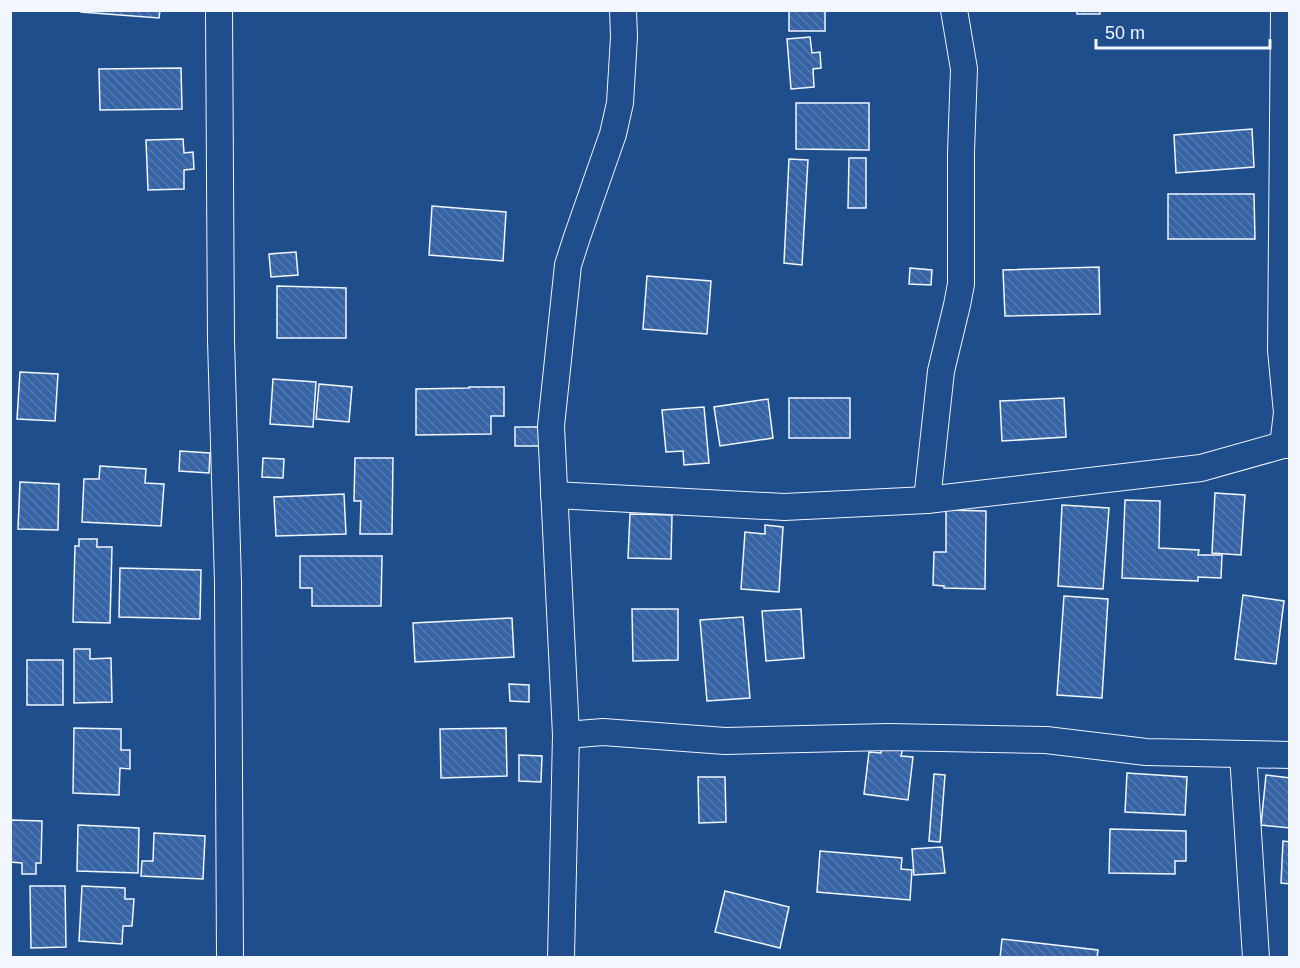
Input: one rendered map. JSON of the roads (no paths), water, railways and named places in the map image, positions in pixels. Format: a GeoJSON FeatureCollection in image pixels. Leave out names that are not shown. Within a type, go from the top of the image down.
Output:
{"type":"FeatureCollection","features":[{"type":"Feature","properties":{"kind":"street"},"geometry":{"type":"LineString","coordinates":[[219,10],[221,328],[228,583],[230,957]]}},
{"type":"Feature","properties":{"kind":"street"},"geometry":{"type":"LineString","coordinates":[[561,957],[566,735],[551,426],[568,265],[613,134],[620,104],[624,37],[623,10]]}},
{"type":"Feature","properties":{"kind":"street"},"geometry":{"type":"LineString","coordinates":[[927,500],[941,371],[961,284],[961,152],[964,69],[954,10]]}},
{"type":"Feature","properties":{"kind":"street"},"geometry":{"type":"LineString","coordinates":[[555,495],[784,507],[927,500],[1201,468],[1286,445],[1287,413],[1281,350],[1284,10]]}},
{"type":"Feature","properties":{"kind":"street"},"geometry":{"type":"LineString","coordinates":[[566,735],[603,732],[725,741],[888,737],[1046,740],[1146,752],[1243,754],[1288,749]]}},
{"type":"Feature","properties":{"kind":"street"},"geometry":{"type":"LineString","coordinates":[[1243,754],[1256,957]]}}]}
